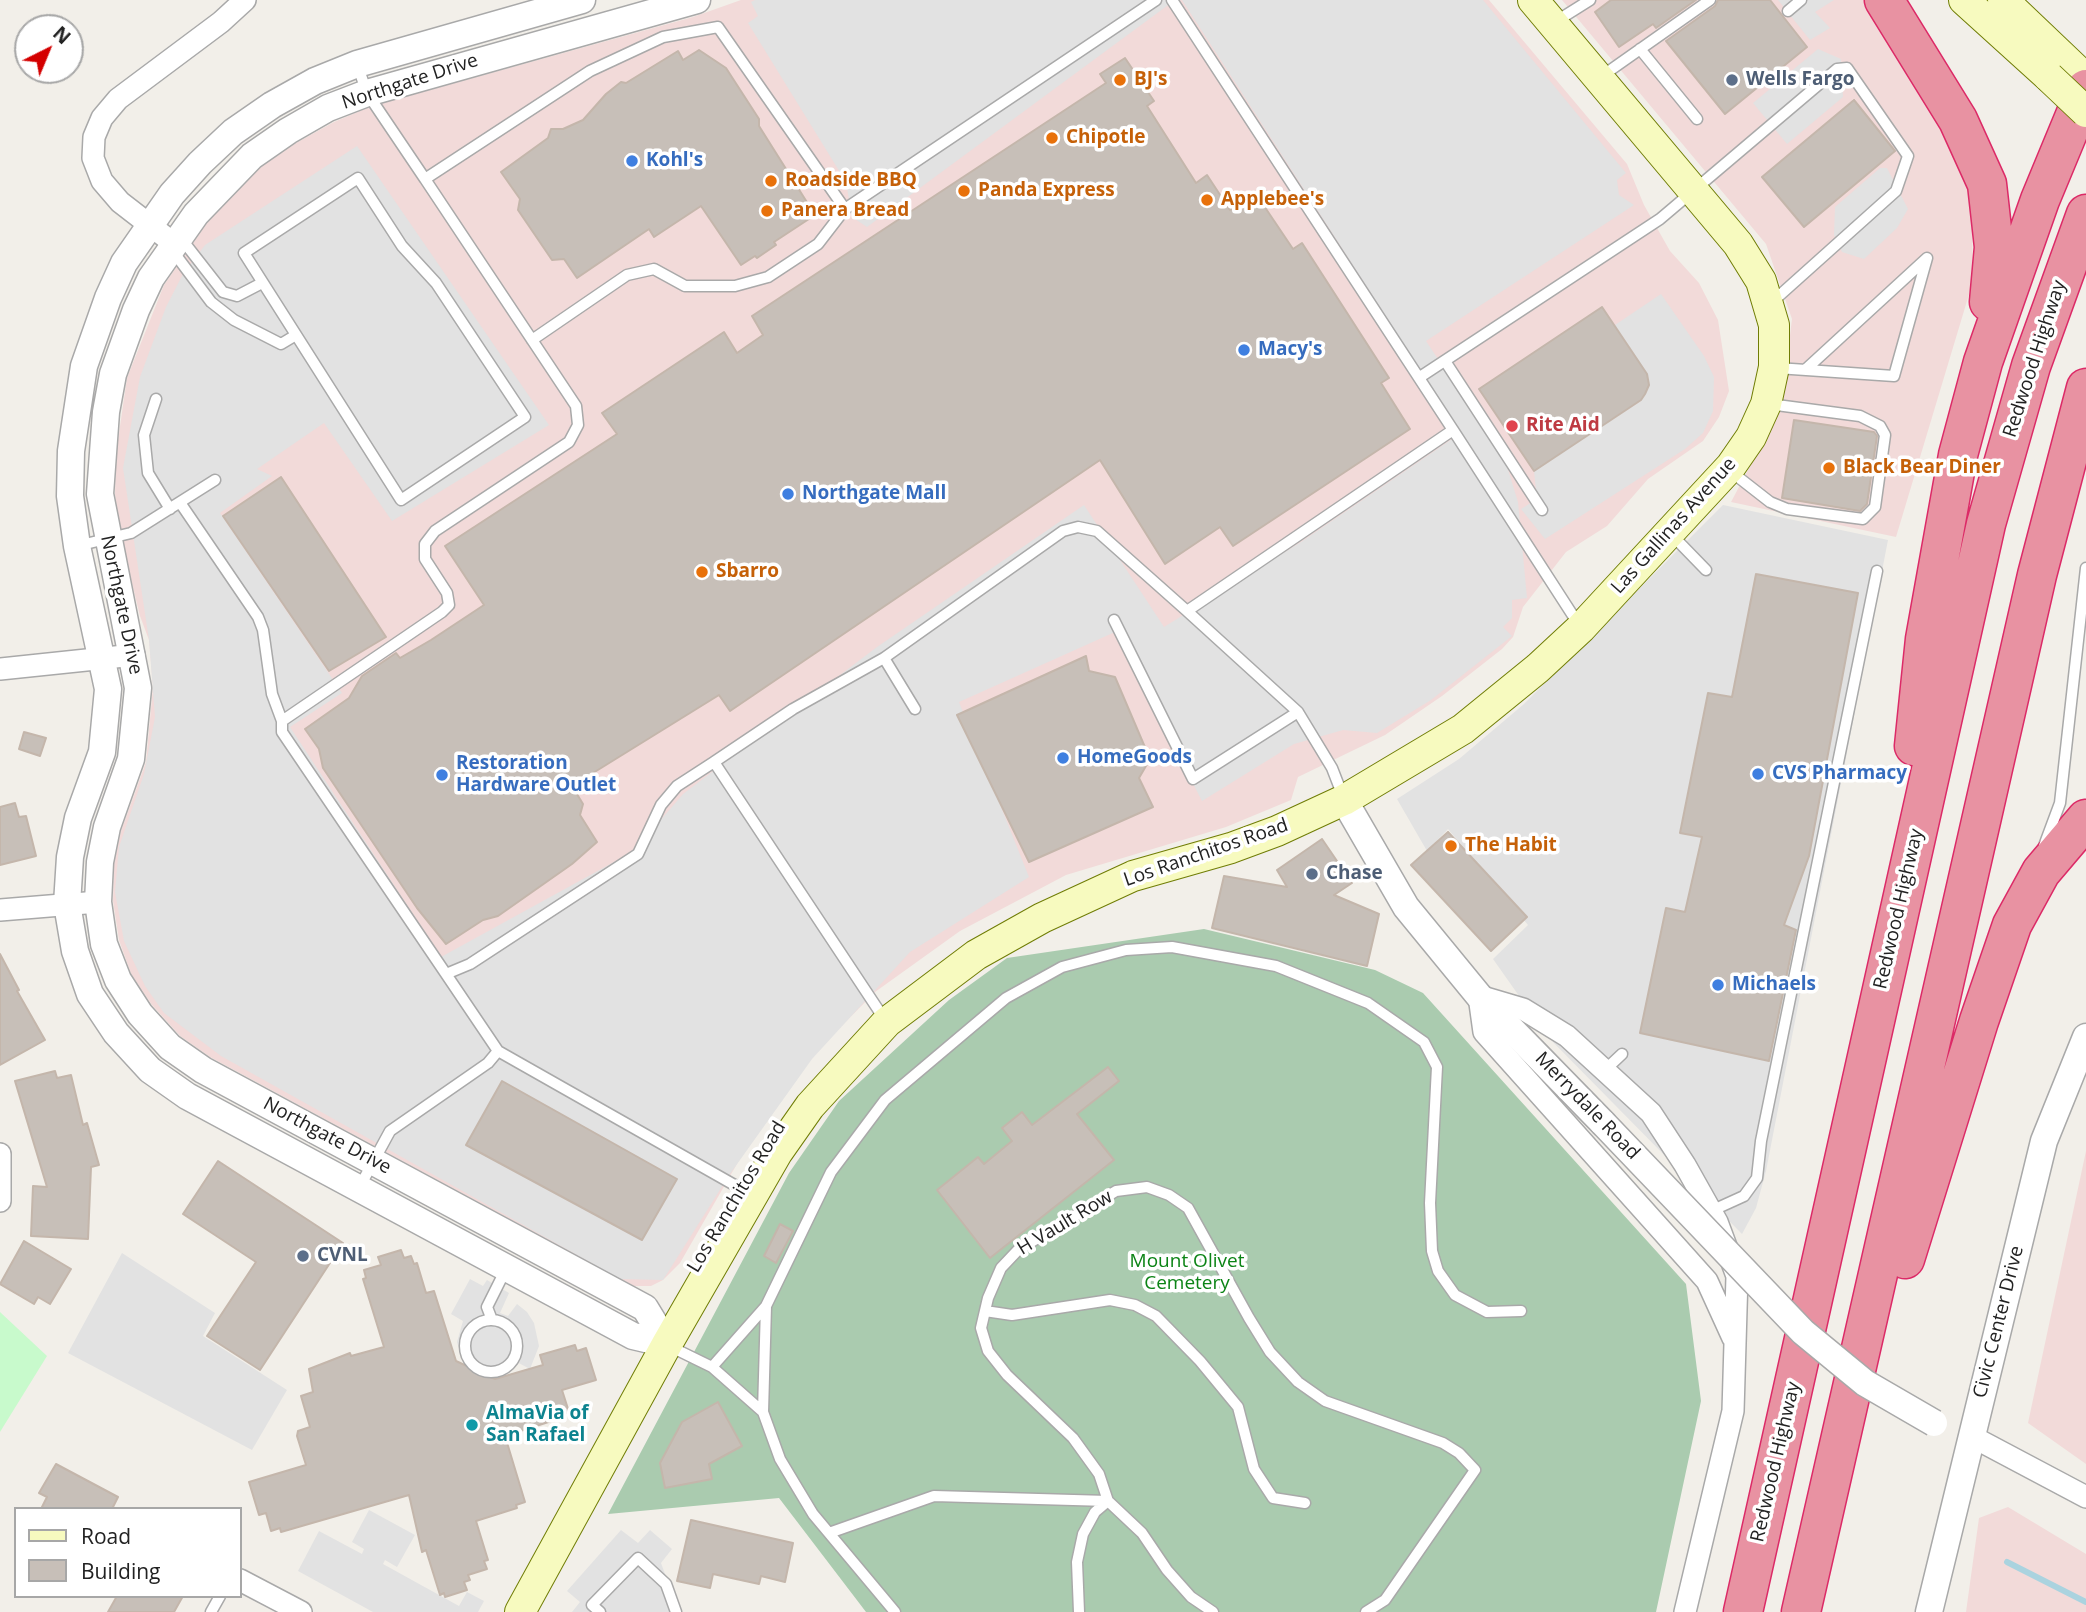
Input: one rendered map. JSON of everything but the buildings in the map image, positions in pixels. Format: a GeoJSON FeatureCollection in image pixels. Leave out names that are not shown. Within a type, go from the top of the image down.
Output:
{"type":"FeatureCollection","features":[{"type":"Feature","properties":{"kind":"highway"},"geometry":{"type":"LineString","coordinates":[[1884,0],[1958,120],[1987,184],[1994,247],[1983,362]]}},
{"type":"Feature","properties":{"kind":"highway"},"geometry":{"type":"LineString","coordinates":[[1896,922],[1925,639],[1958,455],[1983,362],[2040,200],[2086,89]]}},
{"type":"Feature","properties":{"kind":"highway","name":"Redwood Highway"},"geometry":{"type":"LineString","coordinates":[[1743,1612],[1896,922],[2000,472],[2039,341],[2086,214]]}},
{"type":"Feature","properties":{"kind":"highway"},"geometry":{"type":"LineString","coordinates":[[1801,1612],[2037,575],[2086,388]]}},
{"type":"Feature","properties":{"kind":"highway"},"geometry":{"type":"LineString","coordinates":[[1815,1549],[1979,1021],[2020,908],[2053,856],[2086,818]]}},
{"type":"Feature","properties":{"kind":"main road","name":"Las Gallinas Avenue"},"geometry":{"type":"LineString","coordinates":[[1344,800],[1463,729],[1528,677],[1581,628],[1728,469],[1751,438],[1766,404],[1774,368],[1773,325],[1761,281],[1738,244],[1693,188],[1533,0]]}},
{"type":"Feature","properties":{"kind":"main road"},"geometry":{"type":"LineString","coordinates":[[1964,0],[2054,65],[2086,79]]}},
{"type":"Feature","properties":{"kind":"main road"},"geometry":{"type":"LineString","coordinates":[[2003,0],[2054,65],[2086,112]]}},
{"type":"Feature","properties":{"kind":"main road","name":"Los Ranchitos Road"},"geometry":{"type":"LineString","coordinates":[[667,1344],[679,1296],[738,1187],[799,1096],[882,1016],[976,955],[1105,887],[1133,876],[1231,848],[1344,800]]}},
{"type":"Feature","properties":{"kind":"main road","name":"Los Ranchitos Road"},"geometry":{"type":"LineString","coordinates":[[520,1612],[667,1344],[777,1153],[882,1016]]}},
{"type":"Feature","properties":{"kind":"street"},"geometry":{"type":"LineString","coordinates":[[174,242],[148,226],[102,181],[93,158],[94,138],[102,118],[118,99],[221,22],[245,0]]}},
{"type":"Feature","properties":{"kind":"street","name":"Northgate Drive"},"geometry":{"type":"LineString","coordinates":[[582,0],[357,64],[315,81],[272,105],[233,132],[200,163],[148,226],[108,298],[84,366],[71,451],[70,496],[77,546],[104,660],[108,689],[102,751],[78,818],[70,857],[67,904],[75,951],[90,994],[116,1033],[150,1070],[187,1096],[633,1336],[667,1344]]}},
{"type":"Feature","properties":{"kind":"street","name":"Northgate Drive"},"geometry":{"type":"LineString","coordinates":[[667,1344],[645,1308],[203,1070],[170,1047],[140,1014],[118,980],[104,944],[98,902],[100,862],[107,827],[131,759],[137,721],[138,688],[134,655],[107,541],[100,494],[101,453],[113,374],[136,310],[174,242],[222,184],[252,156],[328,108],[367,93],[696,0]]}},
{"type":"Feature","properties":{"kind":"street"},"geometry":{"type":"LineString","coordinates":[[0,669],[134,655]]}},
{"type":"Feature","properties":{"kind":"street","name":"Merrydale Road"},"geometry":{"type":"LineString","coordinates":[[1344,800],[1406,906],[1479,996],[1803,1332],[1865,1383],[1934,1423],[1971,1436]]}},
{"type":"Feature","properties":{"kind":"street"},"geometry":{"type":"LineString","coordinates":[[0,910],[98,902]]}},
{"type":"Feature","properties":{"kind":"street","name":"Merrydale Road"},"geometry":{"type":"LineString","coordinates":[[1479,996],[1484,1032],[1707,1281],[1733,1338]]}},
{"type":"Feature","properties":{"kind":"street","name":"Merrydale Road"},"geometry":{"type":"LineString","coordinates":[[1479,996],[1523,1009],[1567,1036],[1651,1113],[1711,1211],[1737,1276],[1738,1312],[1733,1338],[1732,1411],[1685,1612]]}},
{"type":"Feature","properties":{"kind":"street","name":"Civic Center Drive"},"geometry":{"type":"LineString","coordinates":[[1929,1612],[2044,1141],[2086,1037]]}},
{"type":"Feature","properties":{"kind":"street"},"geometry":{"type":"LineString","coordinates":[[0,1154],[0,1201]]}},
{"type":"Feature","properties":{"kind":"street"},"geometry":{"type":"LineString","coordinates":[[1650,1216],[1681,1221],[1711,1211]]}},
{"type":"Feature","properties":{"kind":"street"},"geometry":{"type":"LineString","coordinates":[[1971,1436],[2086,1497]]}},
{"type":"Feature","properties":{"kind":"street"},"geometry":{"type":"LineString","coordinates":[[242,1581],[301,1612]]}},
{"type":"Feature","properties":{"kind":"lane"},"geometry":{"type":"LineString","coordinates":[[532,340],[626,275],[654,270],[685,286],[735,286],[768,276],[818,244],[845,209],[1156,0]]}},
{"type":"Feature","properties":{"kind":"lane"},"geometry":{"type":"LineString","coordinates":[[1172,0],[1581,628]]}},
{"type":"Feature","properties":{"kind":"lane"},"geometry":{"type":"LineString","coordinates":[[1553,23],[1590,0]]}},
{"type":"Feature","properties":{"kind":"lane"},"geometry":{"type":"LineString","coordinates":[[1600,78],[1710,0]]}},
{"type":"Feature","properties":{"kind":"lane"},"geometry":{"type":"LineString","coordinates":[[1788,11],[1801,0]]}},
{"type":"Feature","properties":{"kind":"lane"},"geometry":{"type":"LineString","coordinates":[[425,179],[590,71],[663,37],[718,27],[845,209]]}},
{"type":"Feature","properties":{"kind":"lane"},"geometry":{"type":"LineString","coordinates":[[1640,49],[1697,119]]}},
{"type":"Feature","properties":{"kind":"lane"},"geometry":{"type":"LineString","coordinates":[[282,720],[443,612],[449,605],[447,593],[425,559],[425,544],[435,531],[569,442],[578,425],[576,406],[367,93],[357,64]]}},
{"type":"Feature","properties":{"kind":"lane"},"geometry":{"type":"LineString","coordinates":[[1420,377],[1660,219],[1693,188],[1837,69],[1847,68],[1908,156],[1896,191],[1768,306]]}},
{"type":"Feature","properties":{"kind":"lane"},"geometry":{"type":"LineString","coordinates":[[358,178],[402,246],[444,293],[525,417],[401,500],[262,283],[244,253],[358,178]]}},
{"type":"Feature","properties":{"kind":"lane"},"geometry":{"type":"LineString","coordinates":[[174,242],[223,292],[237,296],[262,283]]}},
{"type":"Feature","properties":{"kind":"lane"},"geometry":{"type":"LineString","coordinates":[[174,242],[211,302],[234,320],[281,344],[296,335]]}},
{"type":"Feature","properties":{"kind":"lane"},"geometry":{"type":"LineString","coordinates":[[1774,368],[1894,376],[1927,258],[1805,370]]}},
{"type":"Feature","properties":{"kind":"lane"},"geometry":{"type":"LineString","coordinates":[[1445,361],[1542,510]]}},
{"type":"Feature","properties":{"kind":"lane"},"geometry":{"type":"LineString","coordinates":[[156,398],[144,435],[148,473],[258,617],[263,630],[272,694],[282,720],[282,732],[498,1051],[738,1187]]}},
{"type":"Feature","properties":{"kind":"lane"},"geometry":{"type":"LineString","coordinates":[[1728,469],[1770,502],[1787,509],[1863,519],[1875,508],[1885,435],[1880,426],[1860,416],[1766,404]]}},
{"type":"Feature","properties":{"kind":"lane"},"geometry":{"type":"LineString","coordinates":[[1187,611],[1453,430]]}},
{"type":"Feature","properties":{"kind":"lane"},"geometry":{"type":"LineString","coordinates":[[77,546],[107,541],[131,533],[215,480]]}},
{"type":"Feature","properties":{"kind":"lane"},"geometry":{"type":"LineString","coordinates":[[446,974],[470,964],[638,854],[660,805],[677,786],[793,709],[884,658],[1063,531],[1079,527],[1097,531],[1298,712],[1332,768],[1344,800]]}},
{"type":"Feature","properties":{"kind":"lane"},"geometry":{"type":"LineString","coordinates":[[1669,532],[1706,570]]}},
{"type":"Feature","properties":{"kind":"lane"},"geometry":{"type":"LineString","coordinates":[[2020,908],[2060,803],[2086,568]]}},
{"type":"Feature","properties":{"kind":"lane"},"geometry":{"type":"LineString","coordinates":[[1711,1211],[1744,1195],[1758,1178],[1761,1140],[1877,571]]}},
{"type":"Feature","properties":{"kind":"lane"},"geometry":{"type":"LineString","coordinates":[[1114,620],[1193,779],[1298,712]]}},
{"type":"Feature","properties":{"kind":"lane"},"geometry":{"type":"LineString","coordinates":[[884,658],[915,709]]}},
{"type":"Feature","properties":{"kind":"lane"},"geometry":{"type":"LineString","coordinates":[[714,762],[882,1016]]}},
{"type":"Feature","properties":{"kind":"lane"},"geometry":{"type":"LineString","coordinates":[[712,1367],[766,1306],[831,1171],[885,1100],[1006,998],[1062,967],[1126,950],[1172,947],[1276,966],[1368,1003],[1424,1042],[1437,1067],[1430,1203],[1432,1251],[1438,1271],[1455,1295],[1487,1312],[1521,1311]]}},
{"type":"Feature","properties":{"kind":"lane"},"geometry":{"type":"LineString","coordinates":[[359,1188],[390,1131],[488,1063],[498,1051]]}},
{"type":"Feature","properties":{"kind":"lane"},"geometry":{"type":"LineString","coordinates":[[1605,1070],[1622,1054]]}},
{"type":"Feature","properties":{"kind":"lane","name":"H Vault Row"},"geometry":{"type":"LineString","coordinates":[[985,1311],[1001,1268],[1018,1250],[1116,1191],[1147,1187],[1169,1195],[1188,1208],[1270,1352],[1298,1382],[1325,1401],[1443,1443],[1459,1453],[1475,1470],[1385,1600],[1366,1612]]}},
{"type":"Feature","properties":{"kind":"lane"},"geometry":{"type":"LineString","coordinates":[[492,1320],[487,1307],[506,1268]]}},
{"type":"Feature","properties":{"kind":"lane"},"geometry":{"type":"LineString","coordinates":[[1213,1612],[1191,1597],[1167,1570],[1142,1533],[1108,1501],[1099,1474],[1073,1438],[1007,1375],[988,1351],[981,1328],[985,1311],[1012,1315],[1110,1300],[1135,1304],[1156,1316],[1200,1361],[1238,1407],[1254,1469],[1273,1498],[1305,1503]]}},
{"type":"Feature","properties":{"kind":"lane"},"geometry":{"type":"LineString","coordinates":[[766,1306],[763,1412],[780,1459],[813,1514],[895,1612]]}},
{"type":"Feature","properties":{"kind":"lane"},"geometry":{"type":"LineString","coordinates":[[492,1320],[500,1321],[512,1331],[517,1347],[510,1363],[503,1368],[486,1371],[471,1363],[465,1346],[466,1338],[476,1324],[492,1320]]}},
{"type":"Feature","properties":{"kind":"lane","name":"Northgate Drive"},"geometry":{"type":"LineString","coordinates":[[667,1344],[712,1367],[763,1412]]}},
{"type":"Feature","properties":{"kind":"lane"},"geometry":{"type":"LineString","coordinates":[[829,1533],[872,1515],[934,1496],[1108,1501]]}},
{"type":"Feature","properties":{"kind":"lane"},"geometry":{"type":"LineString","coordinates":[[1079,1612],[1077,1562],[1083,1534],[1095,1511],[1108,1501]]}},
{"type":"Feature","properties":{"kind":"lane"},"geometry":{"type":"LineString","coordinates":[[600,1612],[592,1605],[638,1558],[666,1584],[676,1612]]}},
{"type":"Feature","properties":{"kind":"shaded area"},"geometry":{"type":"Polygon","coordinates":[[[741,0],[1489,0],[1627,164],[1644,205],[1670,251],[1699,283],[1718,320],[1729,391],[1719,417],[1703,441],[1648,479],[1607,526],[1566,552],[1523,607],[1513,637],[1502,649],[1442,696],[1385,735],[1298,777],[1291,800],[1226,827],[1066,875],[960,931],[875,992],[826,1042],[788,1087],[753,1136],[680,1263],[663,1280],[651,1286],[634,1286],[210,1057],[180,1036],[152,1005],[131,974],[119,940],[113,901],[114,863],[121,831],[146,762],[153,687],[149,640],[140,616],[121,538],[115,494],[116,454],[127,378],[164,285],[207,223],[261,167],[334,122],[372,106],[693,17],[741,0]]]}},
{"type":"Feature","properties":{"kind":"shaded area"},"geometry":{"type":"Polygon","coordinates":[[[1175,0],[867,227],[852,217],[846,182],[748,23],[758,16],[751,2],[1175,0]]]}},
{"type":"Feature","properties":{"kind":"shaded area"},"geometry":{"type":"Polygon","coordinates":[[[1182,0],[1483,0],[1626,173],[1617,180],[1619,195],[1634,205],[1426,341],[1505,460],[1518,502],[1527,598],[1512,600],[1512,618],[1503,627],[1512,636],[1431,700],[1377,733],[1343,730],[1294,744],[1202,801],[1115,632],[959,702],[1029,877],[910,952],[812,1059],[730,1174],[663,1280],[620,1279],[221,1056],[164,1013],[145,986],[124,941],[115,892],[119,847],[144,774],[155,717],[149,640],[123,468],[140,377],[166,307],[183,274],[205,245],[357,146],[549,425],[392,521],[324,423],[257,469],[272,476],[220,513],[342,693],[290,727],[441,957],[634,851],[683,794],[877,647],[1084,505],[1164,627],[1301,542],[1461,433],[1182,0]]]}},
{"type":"Feature","properties":{"kind":"shaded area"},"geometry":{"type":"Polygon","coordinates":[[[1562,0],[1869,0],[1971,180],[1973,281],[1896,537],[1731,502],[1781,408],[1792,319],[1766,244],[1562,0]]]}},
{"type":"Feature","properties":{"kind":"shaded area"},"geometry":{"type":"Polygon","coordinates":[[[1778,0],[1834,0],[1815,12],[1830,28],[1810,40],[1778,0]]]}},
{"type":"Feature","properties":{"kind":"shaded area"},"geometry":{"type":"Polygon","coordinates":[[[1818,49],[1841,59],[1843,97],[1787,144],[1753,103],[1818,49]]]}},
{"type":"Feature","properties":{"kind":"shaded area"},"geometry":{"type":"Polygon","coordinates":[[[1880,168],[1887,168],[1908,209],[1897,228],[1864,259],[1842,252],[1834,235],[1835,207],[1880,168]]]}},
{"type":"Feature","properties":{"kind":"shaded area"},"geometry":{"type":"Polygon","coordinates":[[[1661,294],[1704,356],[1714,377],[1713,411],[1703,433],[1685,449],[1545,539],[1521,509],[1537,499],[1534,471],[1641,401],[1648,386],[1647,374],[1615,325],[1661,294]]]}},
{"type":"Feature","properties":{"kind":"shaded area"},"geometry":{"type":"Polygon","coordinates":[[[1723,505],[1888,540],[1766,1171],[1756,1208],[1742,1234],[1548,1037],[1493,959],[1528,925],[1448,829],[1427,851],[1397,799],[1459,759],[1524,704],[1723,505]]]}},
{"type":"Feature","properties":{"kind":"shaded area"},"geometry":{"type":"Polygon","coordinates":[[[2086,1151],[2086,1464],[2028,1423],[2086,1151]]]}},
{"type":"Feature","properties":{"kind":"shaded area"},"geometry":{"type":"Polygon","coordinates":[[[122,1253],[215,1313],[203,1336],[287,1390],[252,1450],[68,1353],[122,1253]]]}},
{"type":"Feature","properties":{"kind":"shaded area"},"geometry":{"type":"Polygon","coordinates":[[[470,1279],[483,1286],[487,1280],[509,1293],[500,1313],[508,1316],[517,1304],[527,1312],[534,1323],[539,1346],[530,1369],[515,1361],[508,1368],[489,1375],[470,1369],[463,1361],[457,1342],[463,1321],[451,1314],[470,1279]]]}},
{"type":"Feature","properties":{"kind":"shaded area"},"geometry":{"type":"Polygon","coordinates":[[[2008,1507],[2086,1554],[2086,1612],[1966,1612],[1979,1518],[2008,1507]]]}},
{"type":"Feature","properties":{"kind":"shaded area"},"geometry":{"type":"Polygon","coordinates":[[[369,1510],[415,1535],[397,1567],[385,1560],[383,1564],[459,1606],[467,1592],[484,1601],[478,1612],[373,1612],[298,1571],[319,1531],[362,1554],[364,1549],[352,1542],[369,1510]]]}},
{"type":"Feature","properties":{"kind":"shaded area"},"geometry":{"type":"Polygon","coordinates":[[[621,1530],[638,1543],[650,1530],[672,1549],[661,1563],[679,1612],[572,1612],[580,1602],[567,1591],[621,1530]]]}},
{"type":"Feature","properties":{"kind":"green space","name":"Mount Olivet Cemetery"},"geometry":{"type":"Polygon","coordinates":[[[1204,929],[1375,970],[1423,993],[1686,1284],[1701,1401],[1656,1612],[866,1612],[779,1498],[608,1514],[789,1173],[839,1101],[949,1000],[1007,958],[1204,929]]]}},
{"type":"Feature","properties":{"kind":"green space"},"geometry":{"type":"Polygon","coordinates":[[[0,1312],[47,1356],[0,1432],[0,1312]]]}},
{"type":"Feature","properties":{"kind":"waterway"},"geometry":{"type":"LineString","coordinates":[[2007,1562],[2086,1602]]}},
{"type":"Feature","properties":{"kind":"place","name":"BJ's"},"geometry":{"type":"Point","coordinates":[1120,80]}},
{"type":"Feature","properties":{"kind":"place","name":"Wells Fargo"},"geometry":{"type":"Point","coordinates":[1732,80]}},
{"type":"Feature","properties":{"kind":"place","name":"Chipotle"},"geometry":{"type":"Point","coordinates":[1052,138]}},
{"type":"Feature","properties":{"kind":"place","name":"Kohl's"},"geometry":{"type":"Point","coordinates":[632,161]}},
{"type":"Feature","properties":{"kind":"place","name":"Roadside BBQ"},"geometry":{"type":"Point","coordinates":[771,181]}},
{"type":"Feature","properties":{"kind":"place","name":"Panda Express"},"geometry":{"type":"Point","coordinates":[964,191]}},
{"type":"Feature","properties":{"kind":"place","name":"Applebee's"},"geometry":{"type":"Point","coordinates":[1207,200]}},
{"type":"Feature","properties":{"kind":"place","name":"Panera Bread"},"geometry":{"type":"Point","coordinates":[767,211]}},
{"type":"Feature","properties":{"kind":"place","name":"Macy's"},"geometry":{"type":"Point","coordinates":[1244,350]}},
{"type":"Feature","properties":{"kind":"place","name":"Rite Aid"},"geometry":{"type":"Point","coordinates":[1512,426]}},
{"type":"Feature","properties":{"kind":"place","name":"Black Bear Diner"},"geometry":{"type":"Point","coordinates":[1829,468]}},
{"type":"Feature","properties":{"kind":"place","name":"Northgate Mall"},"geometry":{"type":"Point","coordinates":[788,494]}},
{"type":"Feature","properties":{"kind":"place","name":"Sbarro"},"geometry":{"type":"Point","coordinates":[702,572]}},
{"type":"Feature","properties":{"kind":"place","name":"HomeGoods"},"geometry":{"type":"Point","coordinates":[1063,758]}},
{"type":"Feature","properties":{"kind":"place","name":"CVS Pharmacy"},"geometry":{"type":"Point","coordinates":[1758,774]}},
{"type":"Feature","properties":{"kind":"place","name":"Restoration Hardware Outlet"},"geometry":{"type":"Point","coordinates":[442,775]}},
{"type":"Feature","properties":{"kind":"place","name":"The Habit"},"geometry":{"type":"Point","coordinates":[1451,846]}},
{"type":"Feature","properties":{"kind":"place","name":"Chase"},"geometry":{"type":"Point","coordinates":[1312,874]}},
{"type":"Feature","properties":{"kind":"place","name":"Michaels"},"geometry":{"type":"Point","coordinates":[1718,985]}},
{"type":"Feature","properties":{"kind":"place","name":"CVNL"},"geometry":{"type":"Point","coordinates":[303,1256]}},
{"type":"Feature","properties":{"kind":"place","name":"AlmaVia of San Rafael"},"geometry":{"type":"Point","coordinates":[472,1425]}}]}
